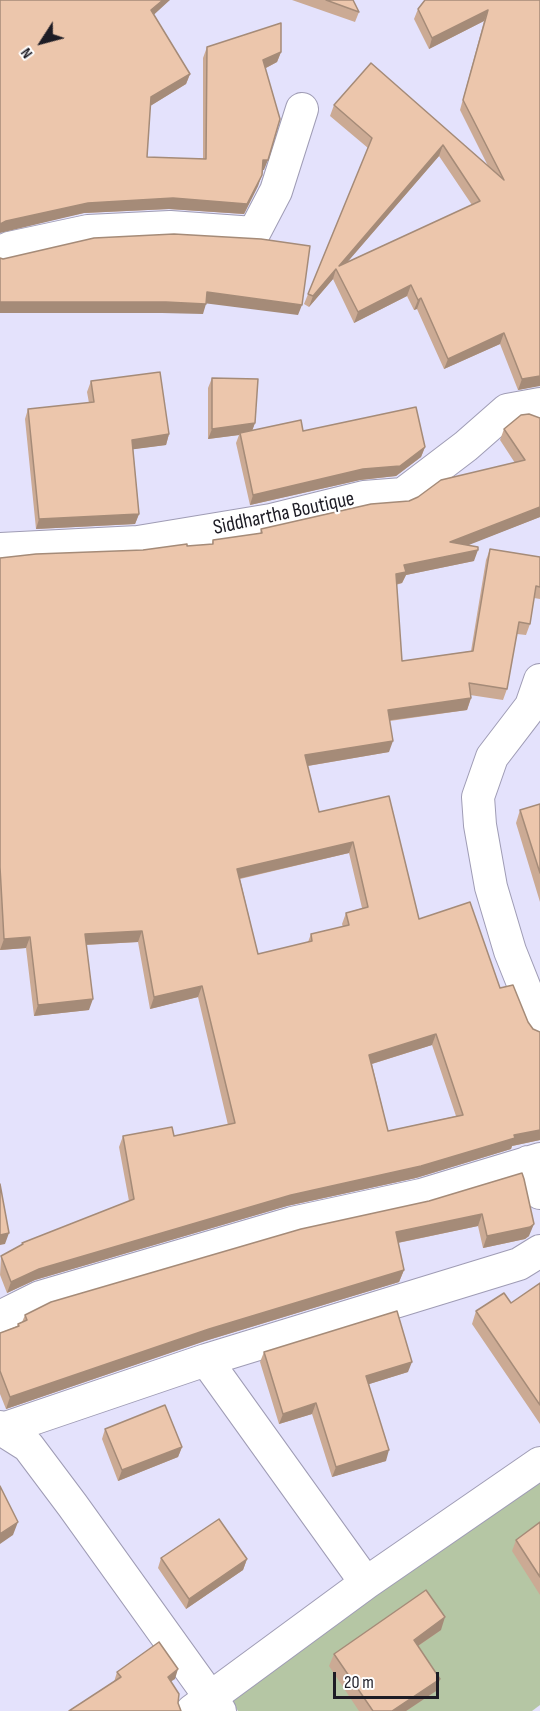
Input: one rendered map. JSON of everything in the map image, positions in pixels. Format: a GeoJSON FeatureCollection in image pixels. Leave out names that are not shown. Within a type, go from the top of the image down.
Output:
{"type":"FeatureCollection","features":[{"type":"Feature","properties":{"kind":"street"},"geometry":{"type":"LineString","coordinates":[[0,252],[9,248],[88,231],[170,227],[254,233],[276,191],[302,109]]}},
{"type":"Feature","properties":{"kind":"street","name":"Siddhartha Boutique"},"geometry":{"type":"LineString","coordinates":[[0,549],[138,542],[271,520],[364,497],[403,494],[466,446],[507,410],[540,404]]}},
{"type":"Feature","properties":{"kind":"street"},"geometry":{"type":"LineString","coordinates":[[540,680],[531,706],[492,757],[478,797],[480,825],[491,887],[510,951],[540,1026]]}},
{"type":"Feature","properties":{"kind":"street"},"geometry":{"type":"LineString","coordinates":[[0,1317],[40,1297],[269,1230],[421,1195],[534,1160],[540,1193]]}},
{"type":"Feature","properties":{"kind":"street"},"geometry":{"type":"LineString","coordinates":[[0,1429],[206,1360],[519,1264],[540,1251]]}},
{"type":"Feature","properties":{"kind":"street"},"geometry":{"type":"LineString","coordinates":[[206,1360],[366,1583]]}},
{"type":"Feature","properties":{"kind":"street"},"geometry":{"type":"LineString","coordinates":[[0,1429],[28,1446],[73,1506],[208,1707],[366,1583],[540,1463]]}},
{"type":"Feature","properties":{"kind":"green space"},"geometry":{"type":"Polygon","coordinates":[[[540,1479],[540,1705],[532,1711],[238,1711],[226,1692],[540,1479]]]}},
{"type":"Feature","properties":{"kind":"building"},"geometry":{"type":"Polygon","coordinates":[[[0,0],[163,0],[151,10],[190,74],[151,97],[147,157],[206,159],[207,47],[281,23],[281,52],[263,60],[280,119],[268,160],[263,160],[262,175],[247,204],[173,198],[88,203],[0,224],[0,0]]]}},
{"type":"Feature","properties":{"kind":"building"},"geometry":{"type":"Polygon","coordinates":[[[326,0],[353,0],[359,12],[326,0]]]}},
{"type":"Feature","properties":{"kind":"building"},"geometry":{"type":"Polygon","coordinates":[[[425,0],[540,0],[540,376],[522,379],[504,333],[448,359],[421,298],[418,300],[411,285],[358,312],[336,269],[313,296],[308,294],[372,138],[334,105],[371,63],[504,180],[463,100],[488,10],[432,38],[418,9],[425,0]],[[443,145],[339,266],[480,201],[443,145]]]}},
{"type":"Feature","properties":{"kind":"building"},"geometry":{"type":"Polygon","coordinates":[[[174,234],[261,239],[310,246],[302,305],[207,292],[206,304],[0,302],[0,258],[94,238],[174,234]]]}},
{"type":"Feature","properties":{"kind":"building"},"geometry":{"type":"Polygon","coordinates":[[[160,372],[169,434],[132,440],[139,514],[39,519],[28,409],[94,402],[91,381],[160,372]]]}},
{"type":"Feature","properties":{"kind":"building"},"geometry":{"type":"Polygon","coordinates":[[[212,378],[258,379],[255,423],[212,429],[212,378]]]}},
{"type":"Feature","properties":{"kind":"building"},"geometry":{"type":"Polygon","coordinates":[[[416,407],[425,447],[400,466],[363,469],[253,495],[240,433],[301,420],[303,431],[416,407]]]}},
{"type":"Feature","properties":{"kind":"building"},"geometry":{"type":"Polygon","coordinates":[[[529,414],[540,418],[540,507],[450,542],[478,547],[478,550],[404,565],[406,572],[396,574],[402,661],[473,651],[490,549],[540,557],[540,587],[536,586],[530,624],[519,622],[507,689],[469,683],[471,698],[388,710],[393,741],[305,755],[319,812],[389,796],[419,919],[470,902],[500,988],[513,985],[528,1022],[533,1029],[540,1032],[540,1130],[514,1135],[515,1138],[421,1166],[291,1195],[39,1269],[11,1282],[1,1256],[22,1243],[134,1199],[123,1136],[172,1127],[174,1136],[235,1123],[202,986],[154,997],[142,931],[85,934],[93,999],[38,1005],[30,937],[4,939],[0,867],[0,558],[213,544],[213,540],[262,533],[261,529],[371,504],[409,501],[441,480],[525,460],[504,429],[521,415],[529,414]],[[353,842],[237,869],[258,954],[312,941],[311,934],[349,925],[346,913],[368,907],[353,842]],[[436,1034],[369,1055],[388,1131],[463,1115],[436,1034]]]}},
{"type":"Feature","properties":{"kind":"building"},"geometry":{"type":"Polygon","coordinates":[[[540,804],[540,873],[520,810],[540,804]]]}},
{"type":"Feature","properties":{"kind":"building"},"geometry":{"type":"Polygon","coordinates":[[[522,1173],[534,1224],[530,1227],[487,1236],[482,1214],[396,1232],[404,1270],[209,1329],[10,1397],[0,1371],[0,1333],[19,1326],[18,1324],[27,1320],[25,1315],[51,1302],[301,1229],[429,1201],[522,1173]]]}},
{"type":"Feature","properties":{"kind":"building"},"geometry":{"type":"Polygon","coordinates":[[[0,1184],[9,1233],[0,1235],[0,1184]]]}},
{"type":"Feature","properties":{"kind":"building"},"geometry":{"type":"Polygon","coordinates":[[[540,1283],[540,1405],[476,1311],[504,1293],[511,1303],[540,1283]]]}},
{"type":"Feature","properties":{"kind":"building"},"geometry":{"type":"Polygon","coordinates":[[[397,1311],[412,1362],[366,1376],[389,1450],[336,1467],[316,1403],[283,1414],[264,1352],[397,1311]]]}},
{"type":"Feature","properties":{"kind":"building"},"geometry":{"type":"Polygon","coordinates":[[[165,1405],[182,1447],[122,1470],[105,1429],[165,1405]]]}},
{"type":"Feature","properties":{"kind":"building"},"geometry":{"type":"Polygon","coordinates":[[[0,1486],[18,1522],[0,1534],[0,1486]]]}},
{"type":"Feature","properties":{"kind":"building"},"geometry":{"type":"Polygon","coordinates":[[[219,1519],[247,1559],[189,1599],[161,1558],[219,1519]]]}},
{"type":"Feature","properties":{"kind":"building"},"geometry":{"type":"Polygon","coordinates":[[[540,1522],[540,1577],[516,1540],[540,1522]]]}},
{"type":"Feature","properties":{"kind":"building"},"geometry":{"type":"Polygon","coordinates":[[[426,1590],[445,1617],[414,1640],[440,1679],[392,1711],[373,1711],[334,1654],[426,1590]]]}},
{"type":"Feature","properties":{"kind":"building"},"geometry":{"type":"Polygon","coordinates":[[[159,1642],[178,1669],[168,1677],[179,1694],[178,1703],[181,1711],[69,1711],[121,1677],[117,1672],[159,1642]]]}}]}
